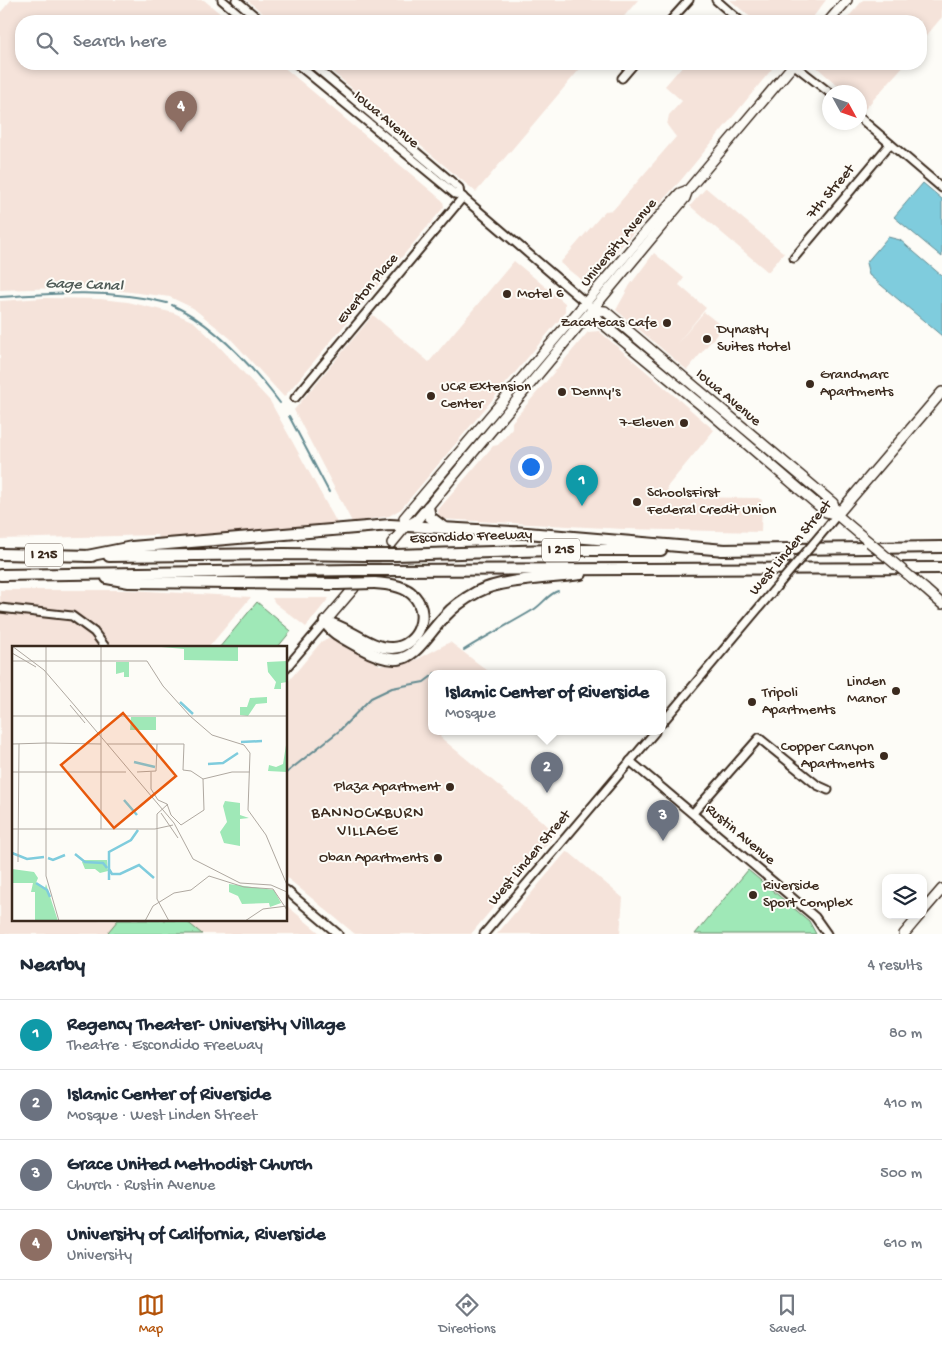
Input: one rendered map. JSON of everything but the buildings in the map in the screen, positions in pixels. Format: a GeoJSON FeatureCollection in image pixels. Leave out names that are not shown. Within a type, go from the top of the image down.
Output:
{"type":"FeatureCollection","features":[{"type":"Feature","properties":{"kind":"highway"},"geometry":{"type":"LineString","coordinates":[[428,507],[430,517],[444,528]]}},
{"type":"Feature","properties":{"kind":"highway"},"geometry":{"type":"LineString","coordinates":[[87,556],[132,547],[366,526],[444,528],[725,550]]}},
{"type":"Feature","properties":{"kind":"highway","name":"Escondido Freeway"},"geometry":{"type":"LineString","coordinates":[[0,554],[87,556],[366,555],[552,550],[942,547]]}},
{"type":"Feature","properties":{"kind":"highway","name":"Escondido Freeway"},"geometry":{"type":"LineString","coordinates":[[0,575],[354,570],[941,568]]}},
{"type":"Feature","properties":{"kind":"highway"},"geometry":{"type":"LineString","coordinates":[[325,622],[331,631],[375,656],[398,659],[415,652],[453,608],[484,589],[506,584],[624,569]]}},
{"type":"Feature","properties":{"kind":"highway"},"geometry":{"type":"LineString","coordinates":[[87,574],[129,582],[374,583],[403,588],[416,599],[421,608],[421,624],[414,638],[405,645],[393,648],[378,645],[337,624],[325,622]]}},
{"type":"Feature","properties":{"kind":"main road"},"geometry":{"type":"LineString","coordinates":[[834,15],[847,0]]}},
{"type":"Feature","properties":{"kind":"main road","name":"University Avenue"},"geometry":{"type":"LineString","coordinates":[[392,544],[406,526],[417,520],[594,310],[686,198],[688,190],[788,70]]}},
{"type":"Feature","properties":{"kind":"main road","name":"University Avenue"},"geometry":{"type":"LineString","coordinates":[[406,526],[404,518],[661,214],[680,193],[688,190]]}},
{"type":"Feature","properties":{"kind":"main road"},"geometry":{"type":"LineString","coordinates":[[647,245],[645,241],[661,214]]}},
{"type":"Feature","properties":{"kind":"main road","name":"Iowa Avenue"},"geometry":{"type":"LineString","coordinates":[[586,303],[594,310],[598,320],[706,408],[826,512],[837,515],[942,604]]}},
{"type":"Feature","properties":{"kind":"main road","name":"West Linden Street"},"geometry":{"type":"LineString","coordinates":[[837,515],[942,392]]}},
{"type":"Feature","properties":{"kind":"main road"},"geometry":{"type":"LineString","coordinates":[[325,622],[354,588]]}},
{"type":"Feature","properties":{"kind":"main road"},"geometry":{"type":"LineString","coordinates":[[927,906],[942,889]]}},
{"type":"Feature","properties":{"kind":"main road"},"geometry":{"type":"LineString","coordinates":[[904,934],[917,919]]}},
{"type":"Feature","properties":{"kind":"street"},"geometry":{"type":"LineString","coordinates":[[222,0],[240,15]]}},
{"type":"Feature","properties":{"kind":"street"},"geometry":{"type":"LineString","coordinates":[[236,0],[254,15]]}},
{"type":"Feature","properties":{"kind":"street"},"geometry":{"type":"LineString","coordinates":[[675,15],[689,0]]}},
{"type":"Feature","properties":{"kind":"street"},"geometry":{"type":"LineString","coordinates":[[716,0],[733,15]]}},
{"type":"Feature","properties":{"kind":"street","name":"Iowa Avenue"},"geometry":{"type":"LineString","coordinates":[[304,70],[454,194],[461,196],[586,303]]}},
{"type":"Feature","properties":{"kind":"street","name":"Iowa Avenue"},"geometry":{"type":"LineString","coordinates":[[319,70],[459,188],[461,196]]}},
{"type":"Feature","properties":{"kind":"street"},"geometry":{"type":"LineString","coordinates":[[622,78],[629,70]]}},
{"type":"Feature","properties":{"kind":"street"},"geometry":{"type":"LineString","coordinates":[[801,70],[822,87]]}},
{"type":"Feature","properties":{"kind":"street"},"geometry":{"type":"LineString","coordinates":[[867,124],[942,188]]}},
{"type":"Feature","properties":{"kind":"street","name":"7th Street"},"geometry":{"type":"LineString","coordinates":[[794,258],[890,144]]}},
{"type":"Feature","properties":{"kind":"street","name":"Everton Place"},"geometry":{"type":"LineString","coordinates":[[295,398],[461,196]]}},
{"type":"Feature","properties":{"kind":"street","name":"West Linden Street"},"geometry":{"type":"LineString","coordinates":[[666,718],[837,515]]}},
{"type":"Feature","properties":{"kind":"street"},"geometry":{"type":"LineString","coordinates":[[0,608],[72,616],[94,632],[104,646]]}},
{"type":"Feature","properties":{"kind":"street"},"geometry":{"type":"LineString","coordinates":[[288,666],[325,622]]}},
{"type":"Feature","properties":{"kind":"street","name":"West Linden Street"},"geometry":{"type":"LineString","coordinates":[[484,934],[652,735]]}},
{"type":"Feature","properties":{"kind":"street"},"geometry":{"type":"LineString","coordinates":[[693,814],[759,738],[816,785],[828,790]]}},
{"type":"Feature","properties":{"kind":"street","name":"Rustin Avenue"},"geometry":{"type":"LineString","coordinates":[[630,761],[815,917],[828,934]]}},
{"type":"Feature","properties":{"kind":"street"},"geometry":{"type":"LineString","coordinates":[[288,892],[338,934]]}},
{"type":"Feature","properties":{"kind":"shaded area"},"geometry":{"type":"Polygon","coordinates":[[[11,0],[204,0],[222,15],[15,15],[15,70],[287,70],[443,201],[444,207],[284,397],[230,338],[193,308],[170,297],[90,287],[0,290],[0,13],[11,0]]]}},
{"type":"Feature","properties":{"kind":"shaded area"},"geometry":{"type":"Polygon","coordinates":[[[247,0],[638,0],[625,15],[265,15],[247,0]]]}},
{"type":"Feature","properties":{"kind":"shaded area"},"geometry":{"type":"Polygon","coordinates":[[[730,0],[826,0],[815,15],[748,15],[730,0]]]}},
{"type":"Feature","properties":{"kind":"shaded area"},"geometry":{"type":"Polygon","coordinates":[[[863,0],[942,0],[942,17],[927,35],[927,15],[850,15],[863,0]]]}},
{"type":"Feature","properties":{"kind":"shaded area"},"geometry":{"type":"Polygon","coordinates":[[[330,70],[579,70],[476,192],[330,70]]]}},
{"type":"Feature","properties":{"kind":"shaded area"},"geometry":{"type":"Polygon","coordinates":[[[679,70],[771,70],[681,180],[589,282],[585,283],[560,263],[605,211],[613,210],[676,137],[667,125],[669,115],[682,101],[665,86],[679,70]]]}},
{"type":"Feature","properties":{"kind":"shaded area"},"geometry":{"type":"Polygon","coordinates":[[[820,70],[900,70],[867,107],[867,85],[837,85],[820,70]]]}},
{"type":"Feature","properties":{"kind":"shaded area"},"geometry":{"type":"Polygon","coordinates":[[[706,188],[784,253],[768,272],[690,206],[706,188]]]}},
{"type":"Feature","properties":{"kind":"shaded area"},"geometry":{"type":"Polygon","coordinates":[[[654,253],[684,278],[679,285],[706,308],[676,345],[704,312],[723,327],[687,370],[616,310],[630,285],[654,253]]]}},
{"type":"Feature","properties":{"kind":"shaded area"},"geometry":{"type":"Polygon","coordinates":[[[514,261],[565,303],[565,313],[401,509],[389,516],[352,522],[294,410],[373,315],[429,362],[514,261]]]}},
{"type":"Feature","properties":{"kind":"shaded area"},"geometry":{"type":"Polygon","coordinates":[[[44,298],[100,299],[128,302],[174,313],[194,322],[270,401],[337,523],[161,540],[157,535],[0,539],[0,301],[44,298]]]}},
{"type":"Feature","properties":{"kind":"shaded area"},"geometry":{"type":"Polygon","coordinates":[[[599,331],[714,430],[667,487],[670,497],[758,498],[762,500],[761,532],[625,529],[439,519],[438,510],[493,446],[498,445],[512,429],[512,422],[588,332],[599,331]]]}},
{"type":"Feature","properties":{"kind":"shaded area"},"geometry":{"type":"Polygon","coordinates":[[[0,590],[130,590],[251,597],[210,646],[12,646],[12,922],[288,922],[288,907],[321,934],[0,934],[0,590]]]}},
{"type":"Feature","properties":{"kind":"shaded area"},"geometry":{"type":"Polygon","coordinates":[[[272,598],[329,598],[306,627],[275,603],[272,598]]]}},
{"type":"Feature","properties":{"kind":"shaded area"},"geometry":{"type":"Polygon","coordinates":[[[331,638],[380,665],[399,666],[418,659],[450,642],[487,670],[428,670],[428,735],[441,735],[440,737],[556,833],[471,934],[355,934],[288,879],[288,682],[322,641],[331,638]]]}},
{"type":"Feature","properties":{"kind":"shaded area"},"geometry":{"type":"Polygon","coordinates":[[[566,852],[570,853],[623,898],[620,934],[497,934],[566,852]]]}},
{"type":"Feature","properties":{"kind":"green space"},"geometry":{"type":"Polygon","coordinates":[[[257,602],[291,631],[279,646],[221,646],[257,602]]]}},
{"type":"Feature","properties":{"kind":"green space","name":"Riverside Sport Complex"},"geometry":{"type":"Polygon","coordinates":[[[748,870],[809,921],[816,934],[695,934],[748,870]]]}},
{"type":"Feature","properties":{"kind":"green space"},"geometry":{"type":"Polygon","coordinates":[[[116,922],[187,922],[202,934],[111,934],[108,932],[116,922]]]}},
{"type":"Feature","properties":{"kind":"water"},"geometry":{"type":"Polygon","coordinates":[[[923,183],[942,199],[942,257],[894,217],[923,183]]]}},
{"type":"Feature","properties":{"kind":"water"},"geometry":{"type":"Polygon","coordinates":[[[888,237],[900,240],[942,276],[942,336],[869,275],[866,263],[888,237]]]}},
{"type":"Feature","properties":{"kind":"waterway","name":"Gage Canal"},"geometry":{"type":"LineString","coordinates":[[0,297],[84,293],[126,296],[167,303]]}},
{"type":"Feature","properties":{"kind":"waterway","name":"Gage Canal"},"geometry":{"type":"LineString","coordinates":[[172,305],[203,323],[231,347],[280,403]]}},
{"type":"Feature","properties":{"kind":"waterway","name":"Gage Canal"},"geometry":{"type":"LineString","coordinates":[[289,416],[329,492]]}},
{"type":"Feature","properties":{"kind":"waterway"},"geometry":{"type":"LineString","coordinates":[[464,650],[533,610],[558,591]]}},
{"type":"Feature","properties":{"kind":"waterway"},"geometry":{"type":"LineString","coordinates":[[288,771],[339,731],[371,698],[392,688],[424,682],[428,679]]}},
{"type":"Feature","properties":{"kind":"tunnel"},"geometry":{"type":"LineString","coordinates":[[354,587],[392,543]]}},
{"type":"Feature","properties":{"kind":"place","name":"University of California, Riverside"},"geometry":{"type":"Point","coordinates":[181,132]}},
{"type":"Feature","properties":{"kind":"place","name":"Motel 6"},"geometry":{"type":"Point","coordinates":[507,294]}},
{"type":"Feature","properties":{"kind":"place","name":"Zacatecas Cafe"},"geometry":{"type":"Point","coordinates":[667,323]}},
{"type":"Feature","properties":{"kind":"place","name":"Dynasty Suites Hotel"},"geometry":{"type":"Point","coordinates":[707,339]}},
{"type":"Feature","properties":{"kind":"place","name":"Grandmarc Apartments"},"geometry":{"type":"Point","coordinates":[810,384]}},
{"type":"Feature","properties":{"kind":"place","name":"Denny's"},"geometry":{"type":"Point","coordinates":[562,392]}},
{"type":"Feature","properties":{"kind":"place","name":"UCR Extension Center"},"geometry":{"type":"Point","coordinates":[431,396]}},
{"type":"Feature","properties":{"kind":"place","name":"7-Eleven"},"geometry":{"type":"Point","coordinates":[684,423]}},
{"type":"Feature","properties":{"kind":"place","name":"SchoolsFirst Federal Credit Union"},"geometry":{"type":"Point","coordinates":[637,502]}},
{"type":"Feature","properties":{"kind":"place","name":"Regency Theater- University Village"},"geometry":{"type":"Point","coordinates":[582,506]}},
{"type":"Feature","properties":{"kind":"place","name":"Linden Manor"},"geometry":{"type":"Point","coordinates":[896,691]}},
{"type":"Feature","properties":{"kind":"place","name":"Tripoli Apartments"},"geometry":{"type":"Point","coordinates":[752,702]}},
{"type":"Feature","properties":{"kind":"place","name":"Copper Canyon Apartments"},"geometry":{"type":"Point","coordinates":[884,756]}},
{"type":"Feature","properties":{"kind":"place","name":"Plaza Apartment"},"geometry":{"type":"Point","coordinates":[450,787]}},
{"type":"Feature","properties":{"kind":"place","name":"Islamic Center of Riverside"},"geometry":{"type":"Point","coordinates":[547,793]}},
{"type":"Feature","properties":{"kind":"place","name":"Grace United Methodist Church"},"geometry":{"type":"Point","coordinates":[663,841]}},
{"type":"Feature","properties":{"kind":"place","name":"Oban Apartments"},"geometry":{"type":"Point","coordinates":[438,858]}},
{"type":"Feature","properties":{"kind":"place","name":"Riverside Sport Complex"},"geometry":{"type":"Point","coordinates":[753,895]}},
{"type":"Feature","properties":{"kind":"district","name":"BANNOCKBURN VILLAGE"},"geometry":{"type":"Point","coordinates":[368,823]}}]}
